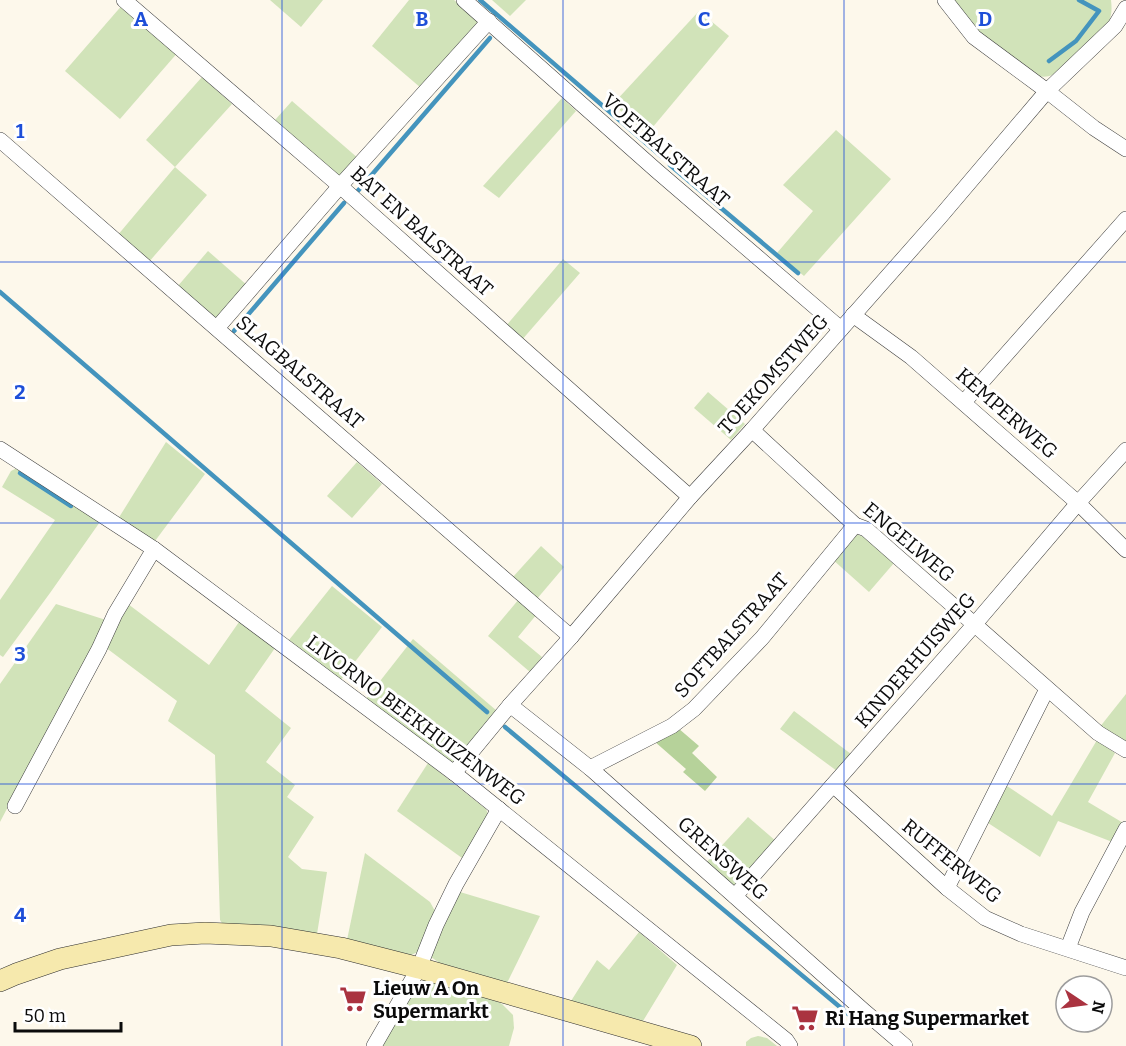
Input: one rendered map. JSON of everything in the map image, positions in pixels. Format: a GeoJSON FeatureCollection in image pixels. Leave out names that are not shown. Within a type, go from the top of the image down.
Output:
{"type":"FeatureCollection","features":[{"type":"Feature","properties":{"kind":"street","name":"BAT EN BALSTRAAT"},"geometry":{"type":"LineString","coordinates":[[124,0],[340,186],[690,497]]}},
{"type":"Feature","properties":{"kind":"street","name":"VOETBALSTRAAT"},"geometry":{"type":"LineString","coordinates":[[464,0],[657,171],[841,329]]}},
{"type":"Feature","properties":{"kind":"street"},"geometry":{"type":"LineString","coordinates":[[945,0],[974,37],[1094,128],[1126,149]]}},
{"type":"Feature","properties":{"kind":"street","name":"TOEKOMSTWEG"},"geometry":{"type":"LineString","coordinates":[[454,773],[690,497],[854,315],[1047,91],[1115,26],[1126,8]]}},
{"type":"Feature","properties":{"kind":"street"},"geometry":{"type":"LineString","coordinates":[[217,328],[340,186],[489,21]]}},
{"type":"Feature","properties":{"kind":"street","name":"SLAGBALSTRAAT"},"geometry":{"type":"LineString","coordinates":[[0,140],[571,637]]}},
{"type":"Feature","properties":{"kind":"street"},"geometry":{"type":"LineString","coordinates":[[964,402],[1126,219]]}},
{"type":"Feature","properties":{"kind":"street","name":"KEMPERWEG"},"geometry":{"type":"LineString","coordinates":[[854,315],[911,357],[964,402],[1078,503],[1126,550]]}},
{"type":"Feature","properties":{"kind":"street","name":"ENGELWEG"},"geometry":{"type":"LineString","coordinates":[[752,430],[855,525],[867,529],[1098,734],[1126,750]]}},
{"type":"Feature","properties":{"kind":"street","name":"LIVORNO BEEKHUIZENWEG"},"geometry":{"type":"LineString","coordinates":[[0,449],[154,549],[454,773],[786,1040],[790,1046]]}},
{"type":"Feature","properties":{"kind":"street","name":"KINDERHUISWEG"},"geometry":{"type":"LineString","coordinates":[[735,896],[1126,450]]}},
{"type":"Feature","properties":{"kind":"street","name":"SOFTBALSTRAAT"},"geometry":{"type":"LineString","coordinates":[[590,768],[672,726],[694,709],[762,638],[855,525]]}},
{"type":"Feature","properties":{"kind":"street"},"geometry":{"type":"LineString","coordinates":[[15,806],[99,649],[115,614],[154,549]]}},
{"type":"Feature","properties":{"kind":"street"},"geometry":{"type":"LineString","coordinates":[[947,888],[1047,689]]}},
{"type":"Feature","properties":{"kind":"street","name":"GRENSWEG"},"geometry":{"type":"LineString","coordinates":[[510,705],[590,768],[905,1046]]}},
{"type":"Feature","properties":{"kind":"street","name":"RUFFERWEG"},"geometry":{"type":"LineString","coordinates":[[833,785],[947,888],[985,918],[1021,934],[1126,968]]}},
{"type":"Feature","properties":{"kind":"street"},"geometry":{"type":"LineString","coordinates":[[374,1046],[419,968],[456,884],[499,809]]}},
{"type":"Feature","properties":{"kind":"street"},"geometry":{"type":"LineString","coordinates":[[1068,948],[1082,912],[1126,829]]}},
{"type":"Feature","properties":{"kind":"street"},"geometry":{"type":"LineString","coordinates":[[0,981],[60,959],[171,935],[205,933],[271,936],[341,948],[419,968],[691,1046]]}},
{"type":"Feature","properties":{"kind":"green space"},"geometry":{"type":"Polygon","coordinates":[[[270,0],[323,0],[301,27],[270,0]]]}},
{"type":"Feature","properties":{"kind":"green space"},"geometry":{"type":"Polygon","coordinates":[[[409,0],[454,0],[478,22],[477,26],[421,88],[372,46],[409,0]]]}},
{"type":"Feature","properties":{"kind":"green space"},"geometry":{"type":"Polygon","coordinates":[[[492,0],[526,0],[510,16],[492,0]]]}},
{"type":"Feature","properties":{"kind":"green space"},"geometry":{"type":"Polygon","coordinates":[[[952,0],[1111,0],[1111,12],[1105,28],[1099,35],[1052,75],[1042,77],[984,38],[952,0]]]}},
{"type":"Feature","properties":{"kind":"green space"},"geometry":{"type":"Polygon","coordinates":[[[124,3],[179,51],[120,119],[65,71],[124,3]]]}},
{"type":"Feature","properties":{"kind":"green space"},"geometry":{"type":"Polygon","coordinates":[[[699,11],[729,36],[647,134],[613,104],[699,11]]]}},
{"type":"Feature","properties":{"kind":"green space"},"geometry":{"type":"Polygon","coordinates":[[[202,77],[232,104],[175,167],[146,140],[202,77]]]}},
{"type":"Feature","properties":{"kind":"green space"},"geometry":{"type":"Polygon","coordinates":[[[562,98],[576,111],[499,198],[483,186],[562,98]]]}},
{"type":"Feature","properties":{"kind":"green space"},"geometry":{"type":"Polygon","coordinates":[[[292,101],[359,159],[343,176],[331,173],[275,120],[292,101]]]}},
{"type":"Feature","properties":{"kind":"green space"},"geometry":{"type":"Polygon","coordinates":[[[836,130],[891,179],[804,276],[777,253],[813,211],[783,185],[836,130]]]}},
{"type":"Feature","properties":{"kind":"green space"},"geometry":{"type":"Polygon","coordinates":[[[175,167],[207,195],[148,263],[117,236],[175,167]]]}},
{"type":"Feature","properties":{"kind":"green space"},"geometry":{"type":"Polygon","coordinates":[[[208,251],[248,286],[216,319],[177,287],[208,251]]]}},
{"type":"Feature","properties":{"kind":"green space"},"geometry":{"type":"Polygon","coordinates":[[[563,259],[580,273],[521,341],[505,327],[563,259]]]}},
{"type":"Feature","properties":{"kind":"green space"},"geometry":{"type":"Polygon","coordinates":[[[708,392],[745,424],[731,440],[694,408],[708,392]]]}},
{"type":"Feature","properties":{"kind":"green space"},"geometry":{"type":"Polygon","coordinates":[[[166,442],[205,474],[155,541],[118,519],[166,442]]]}},
{"type":"Feature","properties":{"kind":"green space"},"geometry":{"type":"Polygon","coordinates":[[[357,462],[382,484],[352,518],[327,496],[357,462]]]}},
{"type":"Feature","properties":{"kind":"green space"},"geometry":{"type":"Polygon","coordinates":[[[17,468],[102,519],[3,657],[0,655],[0,600],[55,520],[2,487],[11,471],[17,468]]]}},
{"type":"Feature","properties":{"kind":"green space"},"geometry":{"type":"Polygon","coordinates":[[[856,534],[864,537],[894,563],[869,592],[832,559],[856,534]]]}},
{"type":"Feature","properties":{"kind":"green space"},"geometry":{"type":"Polygon","coordinates":[[[541,546],[564,567],[536,600],[512,578],[541,546]]]}},
{"type":"Feature","properties":{"kind":"green space"},"geometry":{"type":"Polygon","coordinates":[[[332,586],[382,627],[340,681],[289,640],[332,586]]]}},
{"type":"Feature","properties":{"kind":"green space"},"geometry":{"type":"Polygon","coordinates":[[[519,599],[537,614],[518,637],[542,657],[530,672],[488,636],[519,599]]]}},
{"type":"Feature","properties":{"kind":"green space"},"geometry":{"type":"Polygon","coordinates":[[[56,604],[106,620],[0,822],[0,684],[56,604]]]}},
{"type":"Feature","properties":{"kind":"green space"},"geometry":{"type":"Polygon","coordinates":[[[128,604],[209,665],[239,622],[275,648],[245,691],[291,728],[266,762],[295,785],[287,797],[314,817],[288,857],[302,869],[327,872],[317,934],[223,925],[220,920],[215,755],[168,721],[177,701],[105,647],[128,604]]]}},
{"type":"Feature","properties":{"kind":"green space"},"geometry":{"type":"Polygon","coordinates":[[[413,639],[497,711],[456,761],[452,762],[366,699],[413,639]]]}},
{"type":"Feature","properties":{"kind":"green space"},"geometry":{"type":"Polygon","coordinates":[[[1126,694],[1126,745],[1099,728],[1126,694]]]}},
{"type":"Feature","properties":{"kind":"green space"},"geometry":{"type":"Polygon","coordinates":[[[794,711],[851,754],[837,771],[780,729],[794,711]]]}},
{"type":"Feature","properties":{"kind":"green space"},"geometry":{"type":"Polygon","coordinates":[[[678,728],[699,746],[692,753],[717,777],[705,791],[683,772],[686,769],[654,741],[678,728]]]}},
{"type":"Feature","properties":{"kind":"green space"},"geometry":{"type":"Polygon","coordinates":[[[1097,740],[1115,753],[1088,802],[1125,824],[1115,843],[1058,821],[1040,857],[985,821],[1004,784],[1052,816],[1097,740]]]}},
{"type":"Feature","properties":{"kind":"green space"},"geometry":{"type":"Polygon","coordinates":[[[428,763],[486,809],[488,814],[466,858],[462,858],[397,811],[428,763]]]}},
{"type":"Feature","properties":{"kind":"green space"},"geometry":{"type":"Polygon","coordinates":[[[748,817],[777,842],[740,884],[732,887],[704,865],[748,817]]]}},
{"type":"Feature","properties":{"kind":"green space"},"geometry":{"type":"Polygon","coordinates":[[[365,853],[430,902],[435,911],[420,951],[409,956],[347,940],[365,853]]]}},
{"type":"Feature","properties":{"kind":"green space"},"geometry":{"type":"Polygon","coordinates":[[[460,892],[540,916],[506,985],[441,964],[431,957],[448,908],[460,892]]]}},
{"type":"Feature","properties":{"kind":"green space"},"geometry":{"type":"Polygon","coordinates":[[[639,932],[677,965],[643,1021],[571,1001],[597,960],[609,970],[639,932]]]}},
{"type":"Feature","properties":{"kind":"green space"},"geometry":{"type":"Polygon","coordinates":[[[425,980],[485,995],[502,1004],[513,1015],[514,1028],[509,1046],[380,1046],[418,983],[425,980]]]}},
{"type":"Feature","properties":{"kind":"green space"},"geometry":{"type":"Polygon","coordinates":[[[758,1036],[767,1038],[777,1046],[746,1046],[746,1042],[758,1036]]]}},
{"type":"Feature","properties":{"kind":"waterway"},"geometry":{"type":"LineString","coordinates":[[480,0],[661,156]]}},
{"type":"Feature","properties":{"kind":"waterway"},"geometry":{"type":"LineString","coordinates":[[1049,61],[1076,41],[1099,11],[1079,0]]}},
{"type":"Feature","properties":{"kind":"waterway"},"geometry":{"type":"LineString","coordinates":[[356,193],[490,38]]}},
{"type":"Feature","properties":{"kind":"waterway"},"geometry":{"type":"LineString","coordinates":[[670,165],[798,273]]}},
{"type":"Feature","properties":{"kind":"waterway"},"geometry":{"type":"LineString","coordinates":[[234,331],[344,203]]}},
{"type":"Feature","properties":{"kind":"waterway"},"geometry":{"type":"LineString","coordinates":[[0,292],[487,712]]}},
{"type":"Feature","properties":{"kind":"waterway"},"geometry":{"type":"LineString","coordinates":[[20,473],[71,506]]}},
{"type":"Feature","properties":{"kind":"waterway"},"geometry":{"type":"LineString","coordinates":[[505,727],[853,1018]]}},
{"type":"Feature","properties":{"kind":"place","name":"Lieuw A On Supermarkt"},"geometry":{"type":"Point","coordinates":[353,999]}},
{"type":"Feature","properties":{"kind":"place","name":"Ri Hang Supermarket"},"geometry":{"type":"Point","coordinates":[805,1018]}}]}
